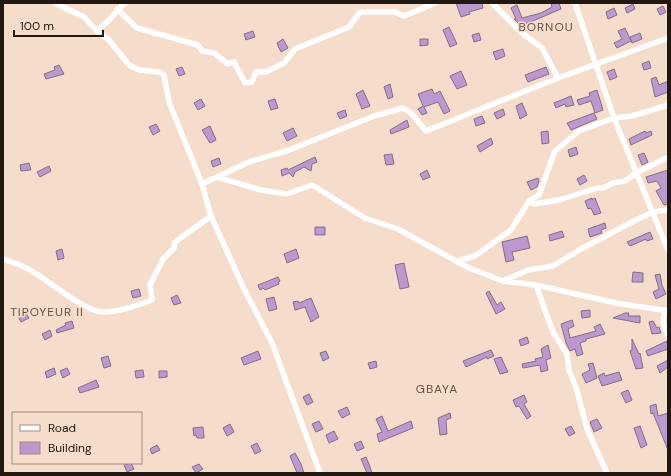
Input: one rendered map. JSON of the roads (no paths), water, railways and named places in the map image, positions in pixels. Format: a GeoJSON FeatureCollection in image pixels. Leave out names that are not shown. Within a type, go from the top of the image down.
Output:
{"type":"FeatureCollection","features":[{"type":"Feature","properties":{"kind":"street"},"geometry":{"type":"LineString","coordinates":[[55,3],[84,17],[96,30],[109,40],[129,65],[139,70],[159,72],[164,76],[169,102],[178,129],[202,184],[211,216],[244,289],[272,343],[320,473]]}},
{"type":"Feature","properties":{"kind":"street"},"geometry":{"type":"LineString","coordinates":[[96,30],[105,25],[117,10],[125,3]]}},
{"type":"Feature","properties":{"kind":"street"},"geometry":{"type":"LineString","coordinates":[[117,10],[137,28],[198,45],[202,51],[214,53],[228,64],[234,62],[245,83],[252,82],[256,72],[266,72],[284,63],[295,49],[348,27],[360,12],[395,12],[404,16],[435,3]]}},
{"type":"Feature","properties":{"kind":"street"},"geometry":{"type":"LineString","coordinates":[[492,3],[521,32],[542,48],[558,78]]}},
{"type":"Feature","properties":{"kind":"street"},"geometry":{"type":"LineString","coordinates":[[575,3],[614,118],[668,250]]}},
{"type":"Feature","properties":{"kind":"street"},"geometry":{"type":"LineString","coordinates":[[202,184],[249,162],[288,150],[374,116],[403,108],[411,113],[426,131],[558,78],[668,38]]}},
{"type":"Feature","properties":{"kind":"street"},"geometry":{"type":"LineString","coordinates":[[458,261],[475,256],[511,230],[529,201],[539,195],[555,150],[579,131],[614,118],[632,116],[668,104]]}},
{"type":"Feature","properties":{"kind":"street"},"geometry":{"type":"LineString","coordinates":[[529,201],[534,204],[559,200],[590,190],[603,188],[613,183],[625,181],[636,173],[668,157]]}},
{"type":"Feature","properties":{"kind":"street"},"geometry":{"type":"LineString","coordinates":[[217,177],[261,190],[287,194],[312,184],[365,218],[398,230],[469,268],[503,281],[536,285],[616,304],[666,310],[663,321],[668,337]]}},
{"type":"Feature","properties":{"kind":"street"},"geometry":{"type":"LineString","coordinates":[[503,281],[528,270],[553,266],[598,239],[653,212],[668,210]]}},
{"type":"Feature","properties":{"kind":"street"},"geometry":{"type":"LineString","coordinates":[[3,259],[27,268],[85,306],[103,312],[141,305],[152,300],[150,285],[163,259],[174,248],[175,242],[211,216]]}},
{"type":"Feature","properties":{"kind":"street"},"geometry":{"type":"LineString","coordinates":[[536,285],[553,332],[567,354],[569,370],[576,387],[587,429],[607,473]]}},
{"type":"Feature","properties":{"kind":"district","name":"BORNOU"},"geometry":{"type":"Point","coordinates":[546,27]}},
{"type":"Feature","properties":{"kind":"district","name":"TIPOYEUR II"},"geometry":{"type":"Point","coordinates":[47,312]}},
{"type":"Feature","properties":{"kind":"district","name":"GBAYA"},"geometry":{"type":"Point","coordinates":[437,389]}}]}
